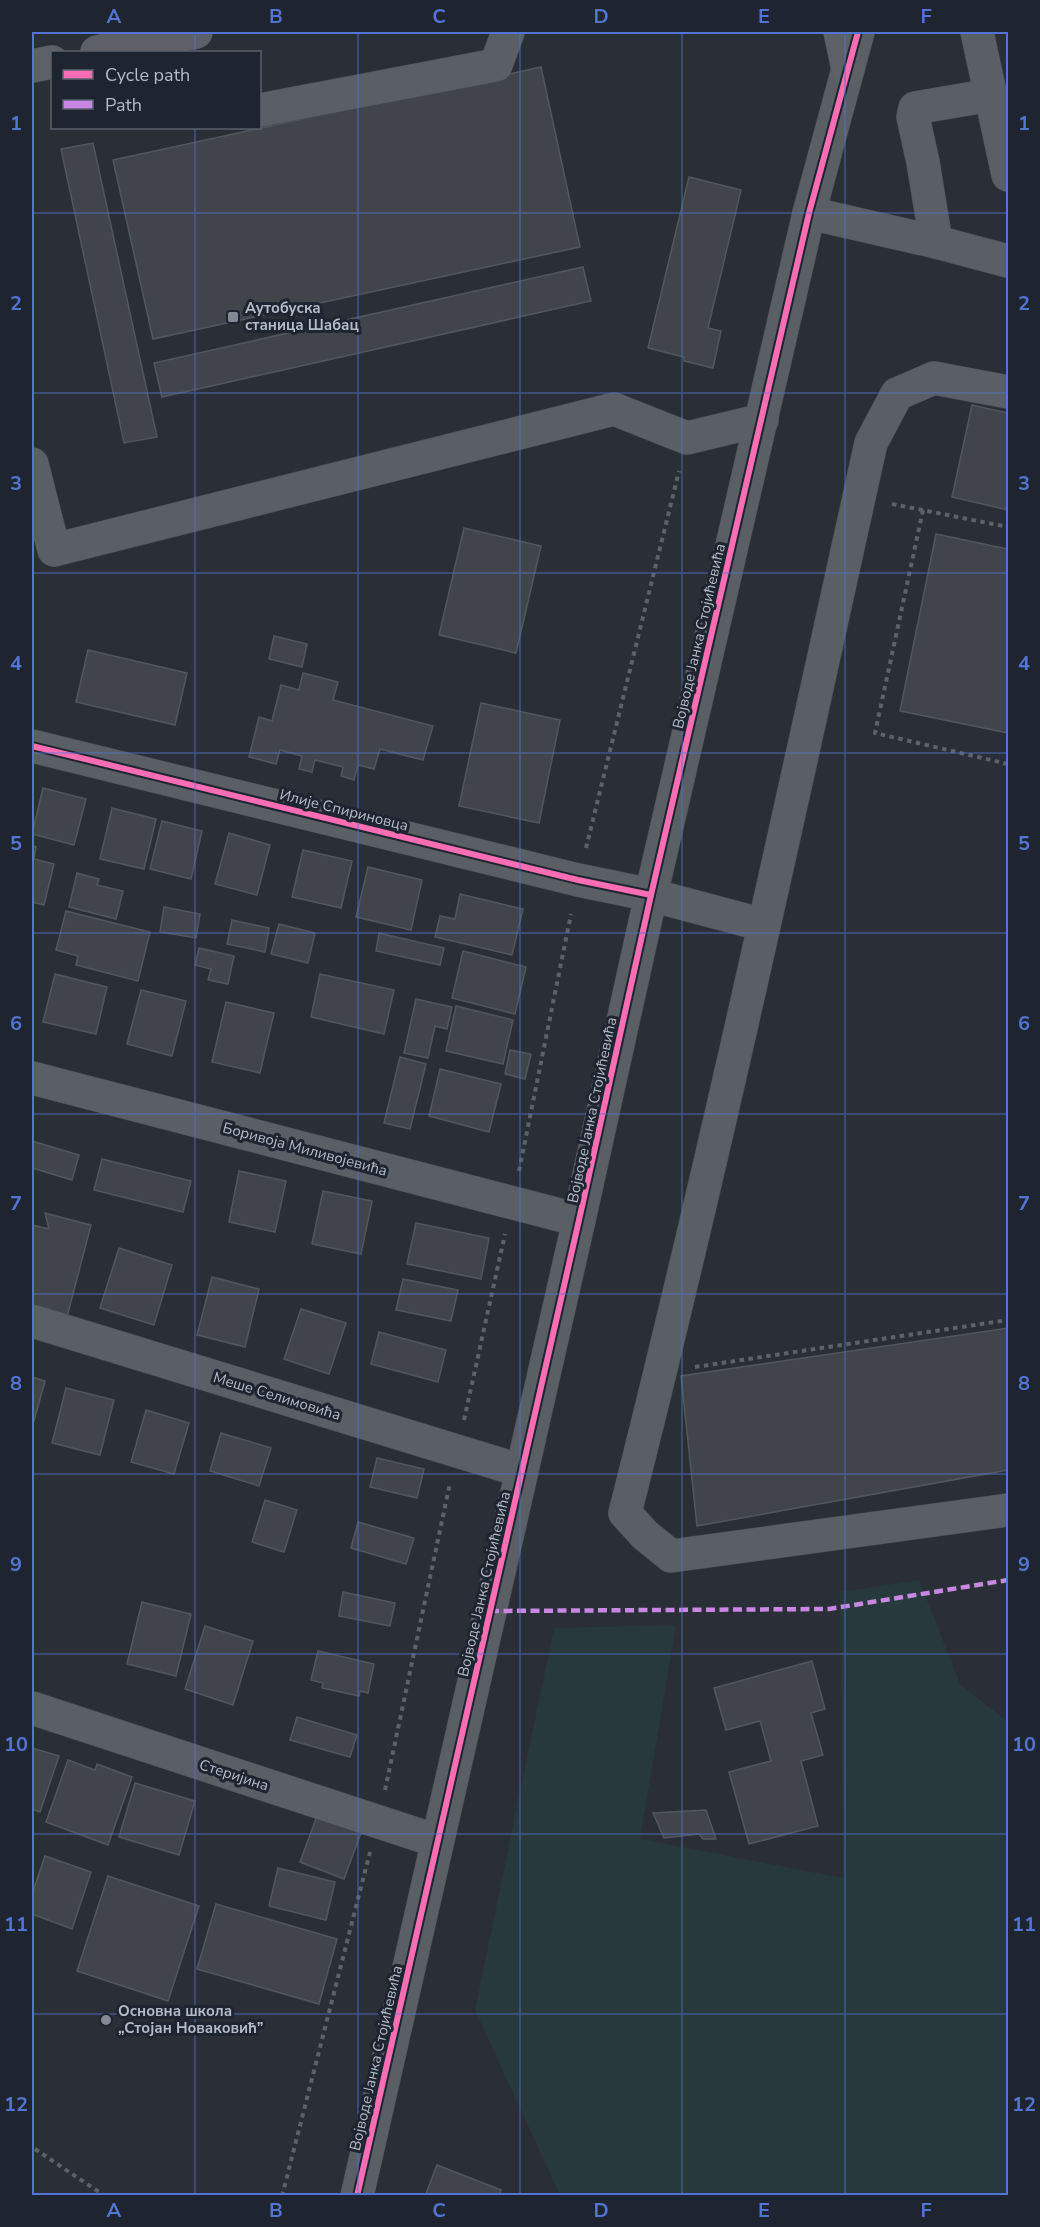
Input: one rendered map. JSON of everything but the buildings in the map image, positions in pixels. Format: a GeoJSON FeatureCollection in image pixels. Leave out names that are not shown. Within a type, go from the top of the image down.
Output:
{"type":"FeatureCollection","features":[{"type":"Feature","properties":{"kind":"main road"},"geometry":{"type":"LineString","coordinates":[[102,51],[196,32]]}},
{"type":"Feature","properties":{"kind":"main road"},"geometry":{"type":"LineString","coordinates":[[840,32],[848,69]]}},
{"type":"Feature","properties":{"kind":"main road"},"geometry":{"type":"LineString","coordinates":[[32,66],[51,62]]}},
{"type":"Feature","properties":{"kind":"street","name":"Војводе Јанка Стојићевића"},"geometry":{"type":"LineString","coordinates":[[357,2196],[651,895],[809,213],[858,32]]}},
{"type":"Feature","properties":{"kind":"street"},"geometry":{"type":"LineString","coordinates":[[977,32],[1008,175]]}},
{"type":"Feature","properties":{"kind":"street"},"geometry":{"type":"LineString","coordinates":[[261,90],[507,36]]}},
{"type":"Feature","properties":{"kind":"street"},"geometry":{"type":"LineString","coordinates":[[261,110],[496,65],[507,36]]}},
{"type":"Feature","properties":{"kind":"street"},"geometry":{"type":"LineString","coordinates":[[936,242],[913,117],[915,108],[991,95]]}},
{"type":"Feature","properties":{"kind":"street"},"geometry":{"type":"LineString","coordinates":[[809,213],[1008,261]]}},
{"type":"Feature","properties":{"kind":"street"},"geometry":{"type":"LineString","coordinates":[[1008,392],[934,378],[897,394],[871,443],[764,925],[661,1372],[625,1512],[645,1535],[671,1556],[1008,1510]]}},
{"type":"Feature","properties":{"kind":"street"},"geometry":{"type":"LineString","coordinates":[[32,464],[54,550],[614,409],[687,438],[762,420]]}},
{"type":"Feature","properties":{"kind":"street","name":"Илије Спириновца"},"geometry":{"type":"LineString","coordinates":[[32,746],[578,880],[651,895],[764,925]]}},
{"type":"Feature","properties":{"kind":"street","name":"Боривоја Миливојевића"},"geometry":{"type":"LineString","coordinates":[[32,1078],[579,1220]]}},
{"type":"Feature","properties":{"kind":"street","name":"Меше Селимовића"},"geometry":{"type":"LineString","coordinates":[[32,1322],[522,1472]]}},
{"type":"Feature","properties":{"kind":"street","name":"Стеријина"},"geometry":{"type":"LineString","coordinates":[[32,1708],[437,1841]]}},
{"type":"Feature","properties":{"kind":"path"},"geometry":{"type":"LineString","coordinates":[[282,2196],[378,1821],[512,1203],[578,880],[687,438]]}},
{"type":"Feature","properties":{"kind":"path"},"geometry":{"type":"LineString","coordinates":[[859,497],[1008,527]]}},
{"type":"Feature","properties":{"kind":"path"},"geometry":{"type":"LineString","coordinates":[[923,510],[875,733],[1008,764]]}},
{"type":"Feature","properties":{"kind":"path"},"geometry":{"type":"LineString","coordinates":[[661,1372],[1008,1320]]}},
{"type":"Feature","properties":{"kind":"path"},"geometry":{"type":"LineString","coordinates":[[35,2150],[105,2196]]}},
{"type":"Feature","properties":{"kind":"shaded area"},"geometry":{"type":"Polygon","coordinates":[[[919,1580],[960,1684],[1008,1722],[1008,2195],[560,2195],[475,2010],[554,1628],[676,1625],[640,1839],[843,1878],[840,1592],[919,1580]]]}},
{"type":"Feature","properties":{"kind":"marked path"},"geometry":{"type":"LineString","coordinates":[[490,1611],[829,1609],[1008,1580]]}},
{"type":"Feature","properties":{"kind":"cycle path"},"geometry":{"type":"LineString","coordinates":[[357,2196],[651,895],[809,213],[858,32]]}},
{"type":"Feature","properties":{"kind":"cycle path"},"geometry":{"type":"LineString","coordinates":[[32,746],[578,880],[651,895]]}},
{"type":"Feature","properties":{"kind":"place","name":"Аутобуска станица Шабац"},"geometry":{"type":"Point","coordinates":[233,317]}},
{"type":"Feature","properties":{"kind":"place","name":"Основна школа „Стојан Новаковић”"},"geometry":{"type":"Point","coordinates":[106,2020]}}]}
